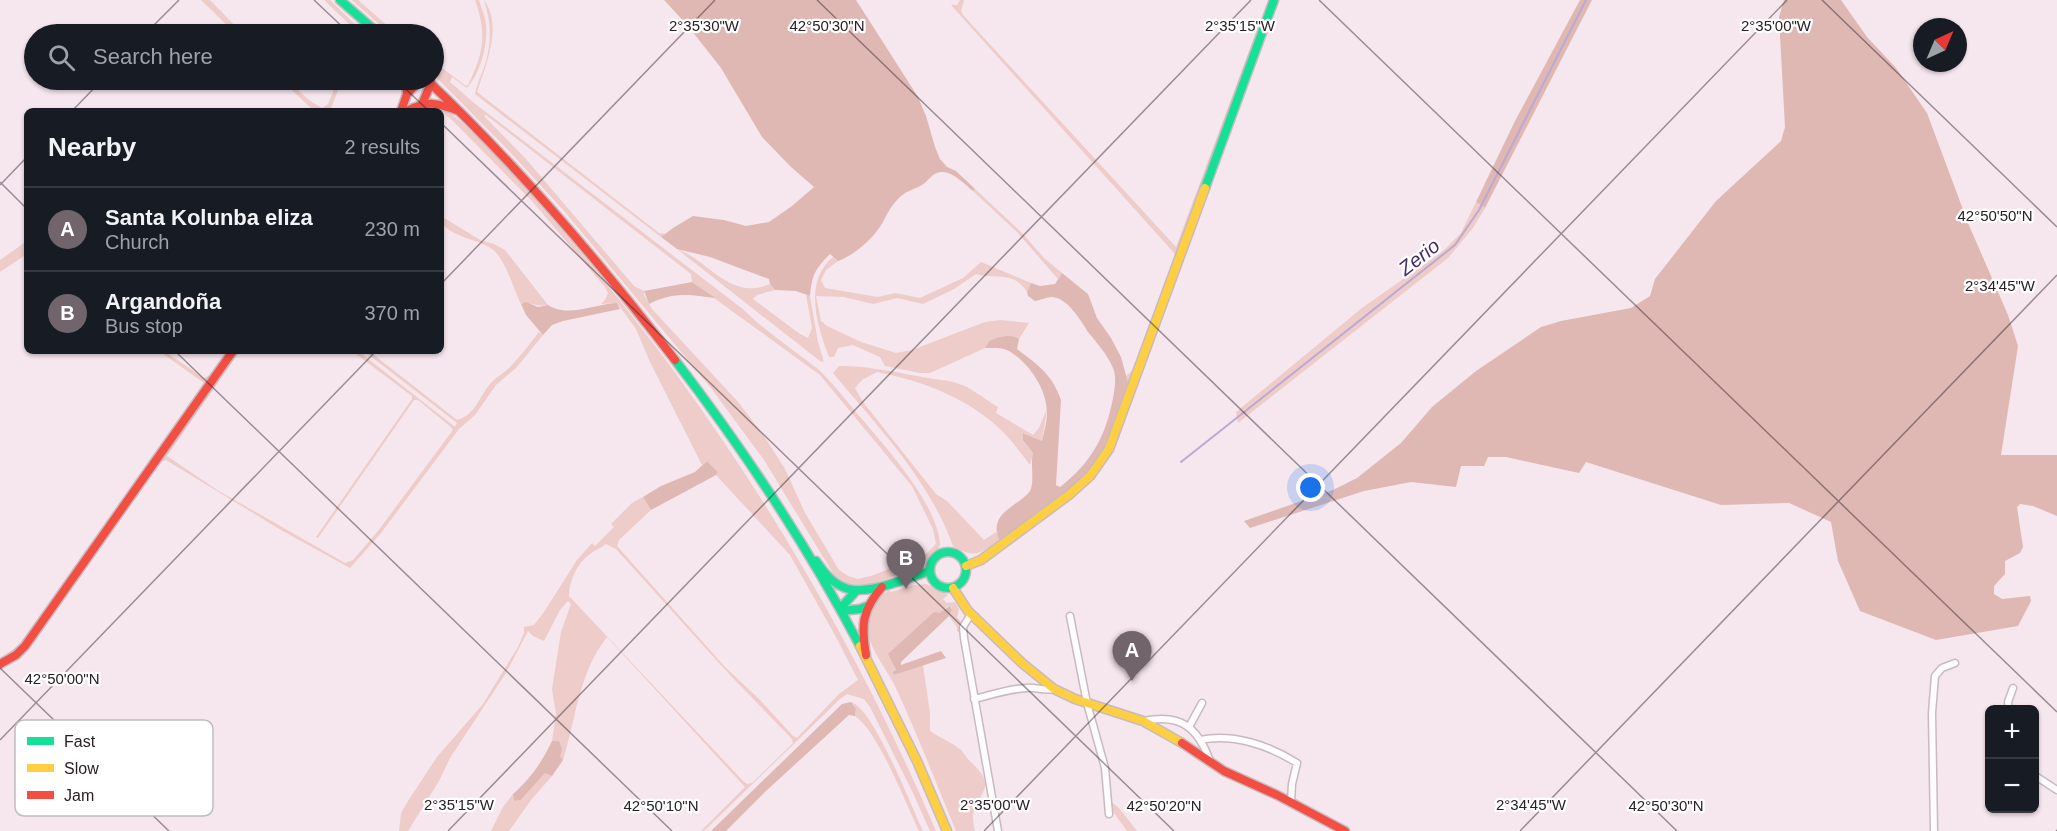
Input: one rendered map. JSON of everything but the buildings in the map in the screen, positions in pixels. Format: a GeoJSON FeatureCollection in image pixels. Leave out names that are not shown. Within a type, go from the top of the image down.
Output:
{"type":"FeatureCollection","features":[{"type":"Feature","properties":{"kind":"street"},"geometry":{"type":"LineString","coordinates":[[340,0],[368,24]]}},
{"type":"Feature","properties":{"kind":"street"},"geometry":{"type":"LineString","coordinates":[[966,566],[981,560],[1074,490],[1090,476],[1109,449],[1274,0]]}},
{"type":"Feature","properties":{"kind":"street"},"geometry":{"type":"LineString","coordinates":[[402,108],[407,90]]}},
{"type":"Feature","properties":{"kind":"street"},"geometry":{"type":"LineString","coordinates":[[407,93],[410,90]]}},
{"type":"Feature","properties":{"kind":"street"},"geometry":{"type":"LineString","coordinates":[[423,102],[426,90]]}},
{"type":"Feature","properties":{"kind":"street"},"geometry":{"type":"LineString","coordinates":[[438,90],[546,202],[597,261],[691,379],[749,460],[807,551],[867,658],[912,749],[947,831]]}},
{"type":"Feature","properties":{"kind":"street"},"geometry":{"type":"LineString","coordinates":[[412,108],[423,102],[442,105],[460,112]]}},
{"type":"Feature","properties":{"kind":"street"},"geometry":{"type":"LineString","coordinates":[[0,664],[16,655],[25,646],[231,354]]}},
{"type":"Feature","properties":{"kind":"street"},"geometry":{"type":"LineString","coordinates":[[807,551],[834,582],[846,589],[856,591],[882,586],[930,571]]}},
{"type":"Feature","properties":{"kind":"street"},"geometry":{"type":"LineString","coordinates":[[953,588],[964,579],[966,566],[959,555],[947,552],[936,556],[930,566],[933,580],[940,586],[953,588],[971,614],[1022,663],[1054,689],[1143,721],[1166,733],[1211,764],[1345,831]]}},
{"type":"Feature","properties":{"kind":"street"},"geometry":{"type":"LineString","coordinates":[[867,658],[862,634],[863,617],[882,586]]}},
{"type":"Feature","properties":{"kind":"street"},"geometry":{"type":"LineString","coordinates":[[841,610],[856,591]]}},
{"type":"Feature","properties":{"kind":"street"},"geometry":{"type":"LineString","coordinates":[[841,610],[868,606]]}},
{"type":"Feature","properties":{"kind":"street"},"geometry":{"type":"LineString","coordinates":[[971,614],[963,627],[998,831]]}},
{"type":"Feature","properties":{"kind":"street"},"geometry":{"type":"LineString","coordinates":[[1070,616],[1087,702],[1105,768],[1109,814]]}},
{"type":"Feature","properties":{"kind":"street"},"geometry":{"type":"LineString","coordinates":[[1934,831],[1932,713],[1935,676],[1942,668],[1955,663]]}},
{"type":"Feature","properties":{"kind":"street"},"geometry":{"type":"LineString","coordinates":[[974,699],[1030,687],[1047,691],[1054,689]]}},
{"type":"Feature","properties":{"kind":"street"},"geometry":{"type":"LineString","coordinates":[[2008,705],[2013,687]]}},
{"type":"Feature","properties":{"kind":"street"},"geometry":{"type":"LineString","coordinates":[[1189,727],[1202,703]]}},
{"type":"Feature","properties":{"kind":"street"},"geometry":{"type":"LineString","coordinates":[[1143,721],[1161,717],[1184,722],[1204,746],[1211,764]]}},
{"type":"Feature","properties":{"kind":"street"},"geometry":{"type":"LineString","coordinates":[[1200,740],[1213,737],[1239,740],[1269,748],[1297,763],[1292,783],[1291,802]]}},
{"type":"Feature","properties":{"kind":"street"},"geometry":{"type":"LineString","coordinates":[[2039,778],[2057,790]]}},
{"type":"Feature","properties":{"kind":"shaded area"},"geometry":{"type":"Polygon","coordinates":[[[201,0],[210,0],[233,24],[226,24],[201,0]]]}},
{"type":"Feature","properties":{"kind":"shaded area"},"geometry":{"type":"Polygon","coordinates":[[[324,0],[330,0],[355,24],[349,24],[324,0]]]}},
{"type":"Feature","properties":{"kind":"shaded area"},"geometry":{"type":"Polygon","coordinates":[[[352,0],[358,0],[386,24],[379,24],[352,0]]]}},
{"type":"Feature","properties":{"kind":"shaded area"},"geometry":{"type":"Polygon","coordinates":[[[475,0],[479,0],[486,24],[485,49],[480,66],[467,88],[452,77],[450,82],[474,103],[744,310],[824,375],[893,456],[930,511],[937,528],[940,545],[920,565],[887,579],[864,585],[843,581],[833,573],[764,460],[711,388],[565,212],[444,85],[444,70],[466,86],[468,85],[478,63],[482,43],[481,23],[475,0]],[[486,115],[484,116],[526,159],[634,286],[644,291],[652,309],[739,403],[785,469],[805,513],[839,570],[858,579],[925,555],[936,544],[933,529],[912,486],[820,375],[692,282],[691,274],[486,115]]]}},
{"type":"Feature","properties":{"kind":"shaded area"},"geometry":{"type":"Polygon","coordinates":[[[484,0],[490,10],[493,33],[488,57],[477,92],[659,233],[665,234],[661,237],[475,94],[486,61],[490,38],[484,0]]]}},
{"type":"Feature","properties":{"kind":"shaded area"},"geometry":{"type":"Polygon","coordinates":[[[664,0],[856,0],[918,97],[940,159],[975,189],[973,191],[956,177],[942,172],[903,194],[893,204],[875,234],[864,245],[838,261],[830,254],[825,259],[815,273],[810,296],[796,291],[775,290],[769,279],[710,257],[677,249],[661,237],[693,216],[724,220],[746,226],[769,222],[814,187],[762,137],[721,68],[664,0]]]}},
{"type":"Feature","properties":{"kind":"shaded area"},"geometry":{"type":"Polygon","coordinates":[[[960,0],[964,0],[961,11],[963,15],[1176,247],[1268,0],[1271,0],[1129,386],[1126,376],[1133,370],[1175,254],[951,5],[957,5],[960,0]]]}},
{"type":"Feature","properties":{"kind":"shaded area"},"geometry":{"type":"Polygon","coordinates":[[[1580,0],[1592,0],[1485,208],[1476,202],[1515,121],[1580,0]]]}},
{"type":"Feature","properties":{"kind":"shaded area"},"geometry":{"type":"Polygon","coordinates":[[[1784,0],[1841,0],[1867,37],[1896,68],[1927,113],[1968,223],[2008,315],[2018,346],[2001,455],[2057,455],[2057,516],[2033,506],[2020,504],[2017,507],[2023,547],[2020,553],[2005,561],[2005,574],[1994,586],[1994,594],[2002,599],[2030,596],[2031,601],[2018,626],[1936,640],[1860,611],[1838,561],[1831,522],[1789,503],[1721,505],[1586,462],[1579,473],[1506,457],[1488,457],[1484,466],[1461,466],[1456,487],[1411,482],[1364,491],[1250,528],[1244,521],[1333,490],[1357,478],[1401,443],[1432,407],[1476,371],[1541,327],[1631,308],[1650,296],[1655,279],[1716,201],[1781,141],[1785,127],[1779,17],[1784,0]]]}},
{"type":"Feature","properties":{"kind":"shaded area"},"geometry":{"type":"Polygon","coordinates":[[[292,90],[298,90],[322,108],[311,108],[292,90]]]}},
{"type":"Feature","properties":{"kind":"shaded area"},"geometry":{"type":"Polygon","coordinates":[[[334,90],[338,90],[331,108],[322,108],[328,104],[334,90]]]}},
{"type":"Feature","properties":{"kind":"shaded area"},"geometry":{"type":"Polygon","coordinates":[[[444,110],[488,147],[592,266],[651,340],[707,417],[759,496],[808,577],[854,660],[897,744],[936,831],[930,831],[870,707],[864,699],[847,694],[704,831],[701,831],[745,787],[607,637],[584,680],[563,760],[560,756],[559,741],[552,741],[556,714],[552,689],[561,632],[571,604],[568,601],[560,610],[544,641],[528,631],[506,673],[450,758],[439,781],[408,831],[399,831],[401,813],[410,798],[437,757],[483,704],[518,647],[524,627],[534,625],[577,560],[592,543],[595,546],[614,527],[611,524],[632,503],[643,497],[651,510],[619,540],[617,546],[725,667],[793,736],[797,738],[839,694],[858,680],[790,555],[716,475],[718,472],[707,461],[702,465],[650,362],[636,329],[617,303],[601,304],[608,293],[605,287],[532,201],[444,114],[444,110]],[[606,544],[581,562],[570,584],[569,596],[747,784],[752,783],[793,743],[792,739],[729,674],[616,549],[606,544]]]}},
{"type":"Feature","properties":{"kind":"shaded area"},"geometry":{"type":"Polygon","coordinates":[[[975,189],[1062,273],[1058,279],[1017,232],[973,191],[975,189]]]}},
{"type":"Feature","properties":{"kind":"shaded area"},"geometry":{"type":"Polygon","coordinates":[[[1476,202],[1485,208],[1473,228],[1448,258],[1238,423],[1236,412],[1362,308],[1443,251],[1461,233],[1476,202]]]}},
{"type":"Feature","properties":{"kind":"shaded area"},"geometry":{"type":"Polygon","coordinates":[[[444,218],[480,240],[505,250],[548,305],[521,304],[497,253],[486,245],[444,226],[444,218]]]}},
{"type":"Feature","properties":{"kind":"shaded area"},"geometry":{"type":"Polygon","coordinates":[[[24,243],[24,256],[0,272],[0,260],[24,243]]]}},
{"type":"Feature","properties":{"kind":"shaded area"},"geometry":{"type":"Polygon","coordinates":[[[677,249],[731,284],[756,288],[770,284],[775,290],[757,295],[753,299],[808,338],[812,328],[806,295],[810,296],[824,362],[820,361],[677,249]]]}},
{"type":"Feature","properties":{"kind":"shaded area"},"geometry":{"type":"Polygon","coordinates":[[[833,257],[838,261],[826,270],[821,280],[825,288],[878,297],[895,293],[920,298],[963,278],[981,262],[1031,283],[1027,292],[1022,285],[1010,278],[976,274],[954,289],[923,304],[897,298],[873,304],[844,297],[816,296],[821,321],[861,342],[896,353],[912,350],[985,322],[1000,320],[1029,323],[1019,339],[1016,337],[997,338],[989,341],[985,348],[930,373],[885,366],[880,357],[853,345],[838,348],[834,357],[829,357],[817,318],[815,291],[824,267],[833,257]]]}},
{"type":"Feature","properties":{"kind":"shaded area"},"geometry":{"type":"Polygon","coordinates":[[[1062,273],[1088,294],[1097,318],[1121,357],[1129,386],[1107,447],[1097,463],[1067,492],[999,540],[997,531],[1001,516],[1025,497],[1031,487],[1033,453],[1023,440],[1023,433],[1042,441],[1047,413],[1044,395],[1030,370],[1009,351],[1000,348],[985,348],[989,341],[1008,336],[1019,339],[1017,349],[1044,371],[1057,391],[1061,400],[1056,485],[1060,487],[1071,478],[1089,458],[1096,448],[1110,412],[1115,377],[1114,370],[1104,353],[1073,310],[1063,301],[1052,297],[1035,301],[1028,296],[1027,292],[1031,283],[1040,286],[1055,284],[1062,273]]]}},
{"type":"Feature","properties":{"kind":"shaded area"},"geometry":{"type":"Polygon","coordinates":[[[692,282],[715,298],[681,295],[666,297],[649,304],[644,291],[692,282]]]}},
{"type":"Feature","properties":{"kind":"shaded area"},"geometry":{"type":"Polygon","coordinates":[[[526,302],[538,307],[548,305],[564,310],[617,303],[620,309],[563,321],[552,325],[543,335],[526,315],[521,304],[526,302]]]}},
{"type":"Feature","properties":{"kind":"shaded area"},"geometry":{"type":"Polygon","coordinates":[[[539,332],[543,335],[516,368],[496,385],[475,415],[459,429],[381,533],[350,568],[281,530],[166,460],[161,462],[25,653],[17,660],[0,669],[0,666],[13,661],[235,354],[238,354],[167,456],[217,490],[345,563],[353,560],[378,531],[453,430],[418,400],[414,400],[318,538],[316,537],[412,399],[412,396],[356,354],[362,354],[455,427],[457,423],[368,354],[373,354],[457,420],[473,410],[491,383],[507,370],[539,332]]]}},
{"type":"Feature","properties":{"kind":"shaded area"},"geometry":{"type":"Polygon","coordinates":[[[163,354],[168,354],[204,378],[210,375],[225,354],[228,354],[19,649],[0,661],[23,642],[204,383],[163,354]]]}},
{"type":"Feature","properties":{"kind":"shaded area"},"geometry":{"type":"Polygon","coordinates":[[[839,366],[878,369],[961,384],[998,407],[996,413],[1033,435],[1039,428],[1047,409],[1042,441],[1024,433],[1026,444],[1033,453],[1030,465],[1008,437],[991,421],[977,410],[945,393],[929,386],[877,372],[862,380],[855,388],[863,402],[936,494],[947,501],[984,540],[996,532],[999,540],[987,549],[972,554],[953,546],[943,522],[916,476],[833,373],[839,366]]]}},
{"type":"Feature","properties":{"kind":"shaded area"},"geometry":{"type":"Polygon","coordinates":[[[707,461],[718,472],[716,475],[651,510],[643,497],[661,486],[695,472],[707,461]]]}},
{"type":"Feature","properties":{"kind":"shaded area"},"geometry":{"type":"Polygon","coordinates":[[[926,584],[948,595],[943,599],[947,603],[955,602],[959,609],[957,618],[961,621],[960,633],[949,616],[951,606],[947,607],[889,654],[896,670],[894,675],[923,665],[930,713],[930,731],[961,750],[984,778],[985,787],[973,814],[975,831],[956,831],[919,740],[895,686],[873,648],[868,632],[867,623],[871,608],[889,590],[891,592],[926,584]]]}},
{"type":"Feature","properties":{"kind":"shaded area"},"geometry":{"type":"Polygon","coordinates":[[[950,606],[952,610],[949,616],[901,662],[901,665],[941,651],[946,658],[894,675],[893,672],[896,670],[888,654],[934,612],[939,613],[950,606]]]}},
{"type":"Feature","properties":{"kind":"shaded area"},"geometry":{"type":"Polygon","coordinates":[[[851,702],[860,709],[881,739],[923,831],[919,831],[882,752],[864,724],[855,716],[856,709],[851,702]]]}},
{"type":"Feature","properties":{"kind":"shaded area"},"geometry":{"type":"Polygon","coordinates":[[[851,702],[856,709],[855,716],[849,715],[726,831],[711,831],[842,704],[851,702]]]}},
{"type":"Feature","properties":{"kind":"shaded area"},"geometry":{"type":"Polygon","coordinates":[[[552,741],[559,741],[562,749],[560,756],[563,760],[552,776],[545,773],[521,800],[514,801],[513,794],[536,769],[552,741]]]}},
{"type":"Feature","properties":{"kind":"shaded area"},"geometry":{"type":"Polygon","coordinates":[[[545,773],[552,776],[509,831],[491,831],[503,807],[513,794],[514,801],[521,800],[545,773]]]}},
{"type":"Feature","properties":{"kind":"shaded area"},"geometry":{"type":"Polygon","coordinates":[[[1110,801],[1119,808],[1137,831],[1127,831],[1114,813],[1110,801]]]}},
{"type":"Feature","properties":{"kind":"waterway","name":"Zerio"},"geometry":{"type":"LineString","coordinates":[[1181,462],[1455,245],[1479,210],[1586,0]]}},
{"type":"Feature","properties":{"kind":"traffic: fast"},"geometry":{"type":"LineString","coordinates":[[340,0],[368,24]]}},
{"type":"Feature","properties":{"kind":"traffic: fast"},"geometry":{"type":"LineString","coordinates":[[1205,188],[1274,0]]}},
{"type":"Feature","properties":{"kind":"traffic: fast"},"geometry":{"type":"LineString","coordinates":[[675,360],[726,428],[774,499],[840,608],[860,646]]}},
{"type":"Feature","properties":{"kind":"traffic: fast"},"geometry":{"type":"LineString","coordinates":[[948,552],[961,557],[966,570],[961,583],[948,588],[935,583],[930,570],[935,557],[948,552]]}},
{"type":"Feature","properties":{"kind":"traffic: fast"},"geometry":{"type":"LineString","coordinates":[[816,561],[835,582],[852,590],[863,590],[899,582],[930,571]]}},
{"type":"Feature","properties":{"kind":"traffic: fast"},"geometry":{"type":"LineString","coordinates":[[856,591],[841,611],[868,606]]}},
{"type":"Feature","properties":{"kind":"traffic: slow"},"geometry":{"type":"LineString","coordinates":[[966,566],[981,560],[1070,494],[1090,476],[1109,449],[1205,188]]}},
{"type":"Feature","properties":{"kind":"traffic: slow"},"geometry":{"type":"LineString","coordinates":[[953,588],[968,611],[1022,663],[1054,689],[1075,699],[1143,721],[1182,743]]}},
{"type":"Feature","properties":{"kind":"traffic: slow"},"geometry":{"type":"LineString","coordinates":[[860,646],[917,761],[947,831]]}},
{"type":"Feature","properties":{"kind":"traffic: jam"},"geometry":{"type":"LineString","coordinates":[[402,108],[407,90]]}},
{"type":"Feature","properties":{"kind":"traffic: jam"},"geometry":{"type":"LineString","coordinates":[[407,94],[411,90]]}},
{"type":"Feature","properties":{"kind":"traffic: jam"},"geometry":{"type":"LineString","coordinates":[[423,102],[428,90]]}},
{"type":"Feature","properties":{"kind":"traffic: jam"},"geometry":{"type":"LineString","coordinates":[[437,90],[557,215],[675,360]]}},
{"type":"Feature","properties":{"kind":"traffic: jam"},"geometry":{"type":"LineString","coordinates":[[414,108],[433,104],[459,111]]}},
{"type":"Feature","properties":{"kind":"traffic: jam"},"geometry":{"type":"LineString","coordinates":[[0,664],[16,655],[25,646],[231,354]]}},
{"type":"Feature","properties":{"kind":"traffic: jam"},"geometry":{"type":"LineString","coordinates":[[866,655],[865,619],[870,603],[882,587]]}},
{"type":"Feature","properties":{"kind":"traffic: jam"},"geometry":{"type":"LineString","coordinates":[[1182,743],[1224,771],[1277,795],[1345,831]]}},
{"type":"Feature","properties":{"kind":"place","name":"Argandoña"},"geometry":{"type":"Point","coordinates":[906,589]}},
{"type":"Feature","properties":{"kind":"place","name":"Santa Kolunba eliza"},"geometry":{"type":"Point","coordinates":[1132,681]}}]}
